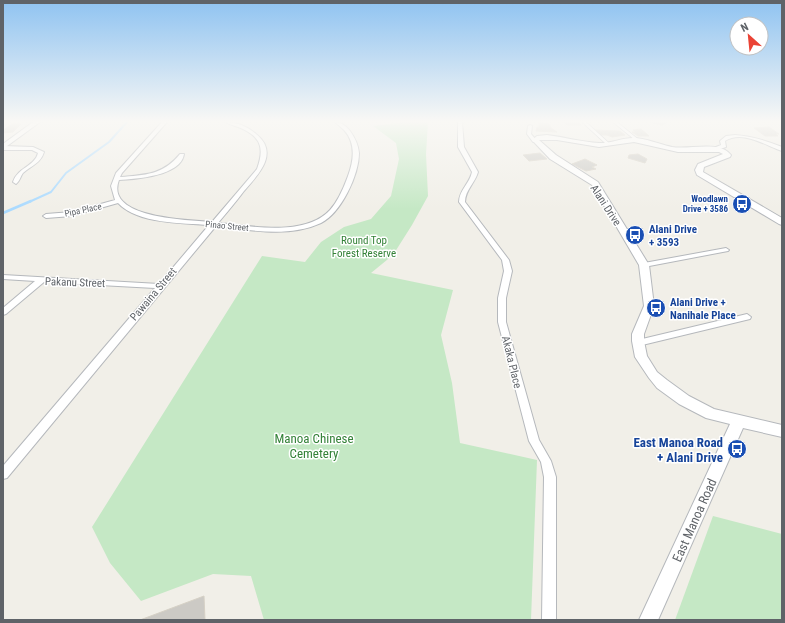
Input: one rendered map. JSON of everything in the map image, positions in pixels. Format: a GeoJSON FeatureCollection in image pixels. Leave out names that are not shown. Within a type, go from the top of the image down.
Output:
{"type":"FeatureCollection","features":[{"type":"Feature","properties":{"kind":"street"},"geometry":{"type":"LineString","coordinates":[[16,182],[18,175],[40,158],[41,152],[39,151]]}},
{"type":"Feature","properties":{"kind":"street"},"geometry":{"type":"LineString","coordinates":[[119,201],[114,190],[116,179],[139,151]]}},
{"type":"Feature","properties":{"kind":"street","name":"Pawaina Street"},"geometry":{"type":"LineString","coordinates":[[3,474],[160,286],[214,225],[260,168],[264,161],[265,151]]}},
{"type":"Feature","properties":{"kind":"street","name":"Pinao Street"},"geometry":{"type":"LineString","coordinates":[[119,201],[131,210],[146,216],[166,220],[273,230],[290,229],[314,223],[331,213],[337,206],[354,169],[356,151]]}},
{"type":"Feature","properties":{"kind":"street","name":"Akaka Place"},"geometry":{"type":"LineString","coordinates":[[463,151],[475,172],[473,179],[462,194],[462,202],[505,260],[508,271],[502,298],[502,322],[534,441],[546,461],[550,477],[549,620]]}},
{"type":"Feature","properties":{"kind":"street","name":"Alani Drive"},"geometry":{"type":"LineString","coordinates":[[547,151],[553,157],[595,184],[644,265],[649,306],[638,334],[638,343],[641,357],[646,366],[662,384],[690,404],[711,414],[782,431]]}},
{"type":"Feature","properties":{"kind":"street"},"geometry":{"type":"LineString","coordinates":[[722,151],[725,152],[728,156],[701,166],[699,170],[700,173],[782,222]]}},
{"type":"Feature","properties":{"kind":"street"},"geometry":{"type":"LineString","coordinates":[[116,179],[147,176],[164,171],[176,164],[182,155]]}},
{"type":"Feature","properties":{"kind":"street","name":"Pipa Place"},"geometry":{"type":"LineString","coordinates":[[46,216],[72,214],[91,210],[119,201]]}},
{"type":"Feature","properties":{"kind":"street"},"geometry":{"type":"LineString","coordinates":[[644,265],[726,250]]}},
{"type":"Feature","properties":{"kind":"street"},"geometry":{"type":"LineString","coordinates":[[3,277],[41,280]]}},
{"type":"Feature","properties":{"kind":"street","name":"Pakanu Street"},"geometry":{"type":"LineString","coordinates":[[3,312],[41,280],[160,286]]}},
{"type":"Feature","properties":{"kind":"street"},"geometry":{"type":"LineString","coordinates":[[638,343],[747,316]]}},
{"type":"Feature","properties":{"kind":"street","name":"East Manoa Road"},"geometry":{"type":"LineString","coordinates":[[648,620],[739,421]]}},
{"type":"Feature","properties":{"kind":"green space","name":"Manoa Chinese Cemetery"},"geometry":{"type":"Polygon","coordinates":[[[398,151],[426,151],[428,196],[393,255],[371,273],[453,290],[441,335],[452,383],[460,443],[537,460],[531,620],[264,620],[251,576],[213,574],[141,601],[110,563],[92,527],[262,256],[305,262],[321,242],[344,227],[371,219],[391,196],[399,159],[398,151]]]}},
{"type":"Feature","properties":{"kind":"green space"},"geometry":{"type":"Polygon","coordinates":[[[713,516],[782,534],[782,620],[675,620],[713,516]]]}},
{"type":"Feature","properties":{"kind":"building"},"geometry":{"type":"Polygon","coordinates":[[[540,153],[547,159],[529,161],[523,155],[540,153]]]}},
{"type":"Feature","properties":{"kind":"building"},"geometry":{"type":"Polygon","coordinates":[[[638,154],[647,159],[645,163],[628,158],[629,155],[638,154]]]}},
{"type":"Feature","properties":{"kind":"building"},"geometry":{"type":"Polygon","coordinates":[[[585,159],[597,165],[592,167],[596,169],[586,171],[572,164],[585,159]]]}},
{"type":"Feature","properties":{"kind":"building"},"geometry":{"type":"Polygon","coordinates":[[[204,596],[205,620],[140,620],[204,596]]]}},
{"type":"Feature","properties":{"kind":"waterway"},"geometry":{"type":"LineString","coordinates":[[29,202],[51,192],[66,173],[96,151]]}},
{"type":"Feature","properties":{"kind":"waterway"},"geometry":{"type":"LineString","coordinates":[[3,213],[31,201]]}},
{"type":"Feature","properties":{"kind":"place","name":"Woodlawn Drive + 3586"},"geometry":{"type":"Point","coordinates":[742,204]}},
{"type":"Feature","properties":{"kind":"place","name":"Alani Drive + 3593"},"geometry":{"type":"Point","coordinates":[635,235]}},
{"type":"Feature","properties":{"kind":"place","name":"Alani Drive + Nanihale Place"},"geometry":{"type":"Point","coordinates":[656,308]}},
{"type":"Feature","properties":{"kind":"place","name":"East Manoa Road + Alani Drive"},"geometry":{"type":"Point","coordinates":[737,449]}},
{"type":"Feature","properties":{"kind":"park label","name":"Round Top Forest Reserve"},"geometry":{"type":"Point","coordinates":[364,246]}}]}
